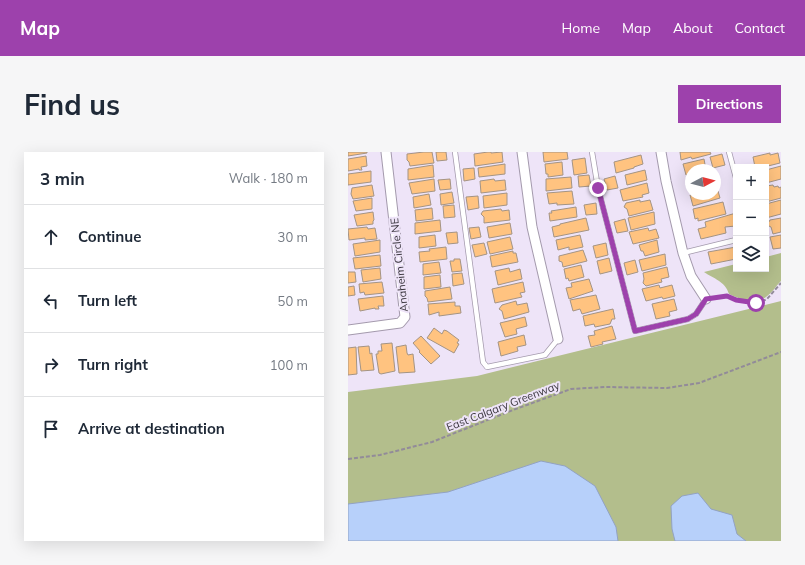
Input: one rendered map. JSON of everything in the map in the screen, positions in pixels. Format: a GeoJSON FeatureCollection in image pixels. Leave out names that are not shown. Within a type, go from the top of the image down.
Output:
{"type":"FeatureCollection","features":[{"type":"Feature","properties":{"kind":"street","name":"Anaheim Circle NE"},"geometry":{"type":"LineString","coordinates":[[348,330],[400,323],[404,317],[386,152]]}},
{"type":"Feature","properties":{"kind":"street"},"geometry":{"type":"LineString","coordinates":[[522,152],[532,228],[558,339]]}},
{"type":"Feature","properties":{"kind":"street"},"geometry":{"type":"LineString","coordinates":[[661,152],[666,181],[683,253],[691,276],[706,299]]}},
{"type":"Feature","properties":{"kind":"lane"},"geometry":{"type":"LineString","coordinates":[[455,152],[483,362],[487,367],[545,355],[558,339]]}},
{"type":"Feature","properties":{"kind":"lane"},"geometry":{"type":"LineString","coordinates":[[592,152],[598,188],[635,331],[688,319],[696,314],[706,299]]}},
{"type":"Feature","properties":{"kind":"lane"},"geometry":{"type":"LineString","coordinates":[[729,152],[733,167]]}},
{"type":"Feature","properties":{"kind":"lane"},"geometry":{"type":"LineString","coordinates":[[683,253],[733,241]]}},
{"type":"Feature","properties":{"kind":"path"},"geometry":{"type":"LineString","coordinates":[[706,299],[727,296],[748,302],[763,301],[767,299],[781,283]]}},
{"type":"Feature","properties":{"kind":"path","name":"East Calgary Greenway"},"geometry":{"type":"LineString","coordinates":[[348,460],[380,455],[432,442],[571,389],[605,387],[667,388],[699,383],[781,352]]}},
{"type":"Feature","properties":{"kind":"green space"},"geometry":{"type":"Polygon","coordinates":[[[781,253],[781,281],[768,295],[757,301],[738,298],[729,294],[722,283],[704,272],[733,265],[733,272],[769,272],[769,256],[781,253]]]}},
{"type":"Feature","properties":{"kind":"green space"},"geometry":{"type":"Polygon","coordinates":[[[781,301],[781,541],[348,541],[348,392],[477,376],[781,301]]]}},
{"type":"Feature","properties":{"kind":"water"},"geometry":{"type":"Polygon","coordinates":[[[541,461],[565,466],[595,486],[616,527],[618,541],[348,541],[348,504],[448,492],[541,461]]]}},
{"type":"Feature","properties":{"kind":"water"},"geometry":{"type":"Polygon","coordinates":[[[698,493],[711,509],[732,515],[737,534],[746,541],[675,541],[672,529],[671,506],[682,496],[698,493]]]}},
{"type":"Feature","properties":{"kind":"building"},"geometry":{"type":"Polygon","coordinates":[[[348,152],[367,152],[367,153],[348,156],[348,152]]]}},
{"type":"Feature","properties":{"kind":"building"},"geometry":{"type":"Polygon","coordinates":[[[432,152],[434,163],[410,166],[407,160],[407,154],[432,152]]]}},
{"type":"Feature","properties":{"kind":"building"},"geometry":{"type":"Polygon","coordinates":[[[436,152],[446,152],[447,160],[437,161],[436,152]]]}},
{"type":"Feature","properties":{"kind":"building"},"geometry":{"type":"Polygon","coordinates":[[[502,152],[503,162],[475,166],[474,154],[502,152]]]}},
{"type":"Feature","properties":{"kind":"building"},"geometry":{"type":"Polygon","coordinates":[[[543,152],[567,152],[568,159],[544,162],[543,152]]]}},
{"type":"Feature","properties":{"kind":"building"},"geometry":{"type":"Polygon","coordinates":[[[680,152],[710,152],[711,154],[681,160],[680,152]]]}},
{"type":"Feature","properties":{"kind":"building"},"geometry":{"type":"Polygon","coordinates":[[[770,153],[770,155],[778,153],[780,163],[769,166],[769,164],[754,164],[753,157],[770,153]]]}},
{"type":"Feature","properties":{"kind":"building"},"geometry":{"type":"Polygon","coordinates":[[[722,154],[725,165],[721,166],[721,164],[712,164],[710,157],[722,154]]]}},
{"type":"Feature","properties":{"kind":"building"},"geometry":{"type":"Polygon","coordinates":[[[641,155],[643,164],[616,173],[614,162],[641,155]]]}},
{"type":"Feature","properties":{"kind":"building"},"geometry":{"type":"Polygon","coordinates":[[[366,156],[367,166],[361,167],[362,170],[359,169],[348,171],[348,159],[366,156]]]}},
{"type":"Feature","properties":{"kind":"building"},"geometry":{"type":"Polygon","coordinates":[[[585,158],[587,173],[574,175],[572,160],[585,158]]]}},
{"type":"Feature","properties":{"kind":"building"},"geometry":{"type":"Polygon","coordinates":[[[704,159],[705,164],[685,164],[685,171],[683,164],[704,159]]]}},
{"type":"Feature","properties":{"kind":"building"},"geometry":{"type":"Polygon","coordinates":[[[562,162],[563,175],[548,177],[548,174],[546,174],[545,164],[562,162]]]}},
{"type":"Feature","properties":{"kind":"building"},"geometry":{"type":"Polygon","coordinates":[[[505,164],[505,174],[479,177],[478,168],[505,164]]]}},
{"type":"Feature","properties":{"kind":"building"},"geometry":{"type":"Polygon","coordinates":[[[433,165],[434,177],[408,180],[408,169],[433,165]]]}},
{"type":"Feature","properties":{"kind":"building"},"geometry":{"type":"Polygon","coordinates":[[[781,166],[781,179],[769,182],[769,169],[781,166]]]}},
{"type":"Feature","properties":{"kind":"building"},"geometry":{"type":"Polygon","coordinates":[[[474,168],[475,179],[464,181],[463,169],[474,168]]]}},
{"type":"Feature","properties":{"kind":"building"},"geometry":{"type":"Polygon","coordinates":[[[645,170],[647,180],[627,185],[625,175],[645,170]]]}},
{"type":"Feature","properties":{"kind":"building"},"geometry":{"type":"Polygon","coordinates":[[[371,171],[371,182],[348,185],[348,174],[371,171]]]}},
{"type":"Feature","properties":{"kind":"building"},"geometry":{"type":"Polygon","coordinates":[[[589,175],[591,186],[579,187],[578,176],[589,175]]]}},
{"type":"Feature","properties":{"kind":"building"},"geometry":{"type":"Polygon","coordinates":[[[615,176],[618,188],[607,190],[604,179],[615,176]]]}},
{"type":"Feature","properties":{"kind":"building"},"geometry":{"type":"Polygon","coordinates":[[[571,177],[572,188],[546,191],[546,179],[571,177]]]}},
{"type":"Feature","properties":{"kind":"building"},"geometry":{"type":"Polygon","coordinates":[[[434,179],[435,191],[412,194],[409,183],[434,179]]]}},
{"type":"Feature","properties":{"kind":"building"},"geometry":{"type":"Polygon","coordinates":[[[450,179],[451,189],[440,190],[438,180],[450,179]]]}},
{"type":"Feature","properties":{"kind":"building"},"geometry":{"type":"Polygon","coordinates":[[[494,179],[495,181],[505,180],[506,190],[481,193],[480,181],[494,179]]]}},
{"type":"Feature","properties":{"kind":"building"},"geometry":{"type":"Polygon","coordinates":[[[647,183],[649,193],[642,195],[643,197],[623,201],[620,190],[647,183]]]}},
{"type":"Feature","properties":{"kind":"building"},"geometry":{"type":"Polygon","coordinates":[[[372,185],[374,196],[353,199],[351,194],[352,188],[372,185]]]}},
{"type":"Feature","properties":{"kind":"building"},"geometry":{"type":"Polygon","coordinates":[[[769,186],[778,186],[779,188],[781,187],[781,198],[769,201],[769,186]]]}},
{"type":"Feature","properties":{"kind":"building"},"geometry":{"type":"Polygon","coordinates":[[[572,191],[574,204],[549,204],[547,193],[572,191]]]}},
{"type":"Feature","properties":{"kind":"building"},"geometry":{"type":"Polygon","coordinates":[[[452,192],[454,203],[441,205],[440,194],[452,192]]]}},
{"type":"Feature","properties":{"kind":"building"},"geometry":{"type":"Polygon","coordinates":[[[507,193],[507,205],[484,208],[483,196],[507,193]]]}},
{"type":"Feature","properties":{"kind":"building"},"geometry":{"type":"Polygon","coordinates":[[[429,194],[431,205],[414,208],[413,197],[429,194]]]}},
{"type":"Feature","properties":{"kind":"building"},"geometry":{"type":"Polygon","coordinates":[[[478,196],[479,208],[468,210],[466,197],[478,196]]]}},
{"type":"Feature","properties":{"kind":"building"},"geometry":{"type":"Polygon","coordinates":[[[372,198],[372,209],[356,211],[353,201],[372,198]]]}},
{"type":"Feature","properties":{"kind":"building"},"geometry":{"type":"Polygon","coordinates":[[[640,200],[640,202],[650,200],[653,210],[629,216],[627,209],[624,207],[626,203],[640,200]]]}},
{"type":"Feature","properties":{"kind":"building"},"geometry":{"type":"Polygon","coordinates":[[[691,200],[713,200],[693,206],[691,200]]]}},
{"type":"Feature","properties":{"kind":"building"},"geometry":{"type":"Polygon","coordinates":[[[781,200],[781,214],[769,217],[769,203],[781,200]]]}},
{"type":"Feature","properties":{"kind":"building"},"geometry":{"type":"Polygon","coordinates":[[[723,202],[726,214],[698,221],[698,218],[695,219],[693,209],[723,202]]]}},
{"type":"Feature","properties":{"kind":"building"},"geometry":{"type":"Polygon","coordinates":[[[596,203],[597,214],[586,215],[584,205],[596,203]]]}},
{"type":"Feature","properties":{"kind":"building"},"geometry":{"type":"Polygon","coordinates":[[[454,205],[455,217],[444,218],[443,206],[454,205]]]}},
{"type":"Feature","properties":{"kind":"building"},"geometry":{"type":"Polygon","coordinates":[[[576,207],[577,217],[550,221],[549,213],[552,213],[551,211],[576,207]]]}},
{"type":"Feature","properties":{"kind":"building"},"geometry":{"type":"Polygon","coordinates":[[[432,208],[433,219],[416,221],[415,210],[432,208]]]}},
{"type":"Feature","properties":{"kind":"building"},"geometry":{"type":"Polygon","coordinates":[[[501,209],[502,211],[509,210],[510,220],[484,223],[484,217],[481,214],[483,211],[501,209]]]}},
{"type":"Feature","properties":{"kind":"building"},"geometry":{"type":"Polygon","coordinates":[[[373,212],[373,224],[357,226],[354,215],[373,212]]]}},
{"type":"Feature","properties":{"kind":"building"},"geometry":{"type":"Polygon","coordinates":[[[654,212],[655,224],[631,230],[628,218],[654,212]]]}},
{"type":"Feature","properties":{"kind":"building"},"geometry":{"type":"Polygon","coordinates":[[[733,214],[733,226],[725,227],[726,233],[701,239],[698,229],[706,227],[705,222],[733,214]]]}},
{"type":"Feature","properties":{"kind":"building"},"geometry":{"type":"Polygon","coordinates":[[[586,218],[589,230],[554,237],[552,227],[586,218]]]}},
{"type":"Feature","properties":{"kind":"building"},"geometry":{"type":"Polygon","coordinates":[[[781,218],[781,232],[773,234],[771,227],[769,226],[770,220],[781,218]]]}},
{"type":"Feature","properties":{"kind":"building"},"geometry":{"type":"Polygon","coordinates":[[[625,219],[628,231],[617,233],[614,222],[625,219]]]}},
{"type":"Feature","properties":{"kind":"building"},"geometry":{"type":"Polygon","coordinates":[[[440,220],[441,231],[415,234],[415,223],[440,220]]]}},
{"type":"Feature","properties":{"kind":"building"},"geometry":{"type":"Polygon","coordinates":[[[510,223],[512,234],[489,238],[487,227],[510,223]]]}},
{"type":"Feature","properties":{"kind":"building"},"geometry":{"type":"Polygon","coordinates":[[[367,227],[368,229],[375,228],[377,239],[365,240],[365,238],[349,240],[348,229],[367,227]]]}},
{"type":"Feature","properties":{"kind":"building"},"geometry":{"type":"Polygon","coordinates":[[[479,227],[481,237],[471,239],[469,228],[479,227]]]}},
{"type":"Feature","properties":{"kind":"building"},"geometry":{"type":"Polygon","coordinates":[[[648,228],[649,231],[656,229],[659,238],[633,244],[629,232],[648,228]]]}},
{"type":"Feature","properties":{"kind":"building"},"geometry":{"type":"Polygon","coordinates":[[[457,232],[458,243],[448,244],[446,233],[457,232]]]}},
{"type":"Feature","properties":{"kind":"building"},"geometry":{"type":"Polygon","coordinates":[[[435,235],[436,246],[419,248],[419,237],[435,235]]]}},
{"type":"Feature","properties":{"kind":"building"},"geometry":{"type":"Polygon","coordinates":[[[580,235],[583,247],[569,250],[569,247],[558,250],[556,240],[580,235]]]}},
{"type":"Feature","properties":{"kind":"building"},"geometry":{"type":"Polygon","coordinates":[[[781,235],[781,248],[773,249],[770,237],[781,235]]]}},
{"type":"Feature","properties":{"kind":"building"},"geometry":{"type":"Polygon","coordinates":[[[510,237],[513,249],[490,254],[487,242],[510,237]]]}},
{"type":"Feature","properties":{"kind":"building"},"geometry":{"type":"Polygon","coordinates":[[[380,240],[380,252],[355,256],[353,244],[380,240]]]}},
{"type":"Feature","properties":{"kind":"building"},"geometry":{"type":"Polygon","coordinates":[[[657,240],[659,252],[645,256],[639,245],[657,240]]]}},
{"type":"Feature","properties":{"kind":"building"},"geometry":{"type":"Polygon","coordinates":[[[484,243],[487,254],[475,257],[472,245],[484,243]]]}},
{"type":"Feature","properties":{"kind":"building"},"geometry":{"type":"Polygon","coordinates":[[[606,243],[608,255],[596,258],[593,246],[606,243]]]}},
{"type":"Feature","properties":{"kind":"building"},"geometry":{"type":"Polygon","coordinates":[[[446,247],[447,259],[420,262],[419,252],[446,247]]]}},
{"type":"Feature","properties":{"kind":"building"},"geometry":{"type":"Polygon","coordinates":[[[733,248],[733,260],[711,264],[708,252],[733,248]]]}},
{"type":"Feature","properties":{"kind":"building"},"geometry":{"type":"Polygon","coordinates":[[[583,250],[587,261],[563,267],[562,262],[559,261],[559,256],[583,250]]]}},
{"type":"Feature","properties":{"kind":"building"},"geometry":{"type":"Polygon","coordinates":[[[513,251],[513,253],[516,253],[518,262],[492,267],[490,256],[513,251]]]}},
{"type":"Feature","properties":{"kind":"building"},"geometry":{"type":"Polygon","coordinates":[[[665,254],[666,265],[642,271],[639,260],[665,254]]]}},
{"type":"Feature","properties":{"kind":"building"},"geometry":{"type":"Polygon","coordinates":[[[380,255],[381,266],[355,269],[353,258],[380,255]]]}},
{"type":"Feature","properties":{"kind":"building"},"geometry":{"type":"Polygon","coordinates":[[[609,258],[612,271],[600,274],[597,261],[609,258]]]}},
{"type":"Feature","properties":{"kind":"building"},"geometry":{"type":"Polygon","coordinates":[[[454,259],[460,259],[462,271],[452,272],[450,261],[454,261],[454,259]]]}},
{"type":"Feature","properties":{"kind":"building"},"geometry":{"type":"Polygon","coordinates":[[[635,260],[638,272],[627,275],[624,263],[635,260]]]}},
{"type":"Feature","properties":{"kind":"building"},"geometry":{"type":"Polygon","coordinates":[[[439,262],[441,273],[423,275],[423,264],[439,262]]]}},
{"type":"Feature","properties":{"kind":"building"},"geometry":{"type":"Polygon","coordinates":[[[581,265],[584,277],[569,281],[568,278],[566,279],[564,269],[581,265]]]}},
{"type":"Feature","properties":{"kind":"building"},"geometry":{"type":"Polygon","coordinates":[[[667,267],[669,277],[661,279],[662,282],[646,286],[643,283],[643,273],[667,267]]]}},
{"type":"Feature","properties":{"kind":"building"},"geometry":{"type":"Polygon","coordinates":[[[380,268],[381,279],[363,282],[361,270],[380,268]]]}},
{"type":"Feature","properties":{"kind":"building"},"geometry":{"type":"Polygon","coordinates":[[[509,268],[510,272],[520,269],[522,279],[498,285],[495,271],[509,268]]]}},
{"type":"Feature","properties":{"kind":"building"},"geometry":{"type":"Polygon","coordinates":[[[348,272],[355,272],[356,282],[348,283],[348,272]]]}},
{"type":"Feature","properties":{"kind":"building"},"geometry":{"type":"Polygon","coordinates":[[[462,273],[464,284],[453,286],[452,274],[462,273]]]}},
{"type":"Feature","properties":{"kind":"building"},"geometry":{"type":"Polygon","coordinates":[[[440,275],[441,287],[424,289],[424,277],[440,275]]]}},
{"type":"Feature","properties":{"kind":"building"},"geometry":{"type":"Polygon","coordinates":[[[589,279],[593,291],[569,299],[566,288],[572,287],[571,283],[589,279]]]}},
{"type":"Feature","properties":{"kind":"building"},"geometry":{"type":"Polygon","coordinates":[[[382,282],[384,293],[365,295],[364,292],[360,293],[359,284],[382,282]]]}},
{"type":"Feature","properties":{"kind":"building"},"geometry":{"type":"Polygon","coordinates":[[[523,282],[525,292],[520,293],[522,297],[495,303],[492,289],[523,282]]]}},
{"type":"Feature","properties":{"kind":"building"},"geometry":{"type":"Polygon","coordinates":[[[659,285],[660,288],[672,285],[675,296],[663,299],[662,297],[646,301],[642,289],[659,285]]]}},
{"type":"Feature","properties":{"kind":"building"},"geometry":{"type":"Polygon","coordinates":[[[354,286],[355,295],[348,296],[348,287],[354,286]]]}},
{"type":"Feature","properties":{"kind":"building"},"geometry":{"type":"Polygon","coordinates":[[[450,287],[452,299],[428,302],[425,296],[425,291],[450,287]]]}},
{"type":"Feature","properties":{"kind":"building"},"geometry":{"type":"Polygon","coordinates":[[[596,295],[600,309],[582,314],[580,309],[573,311],[570,300],[596,295]]]}},
{"type":"Feature","properties":{"kind":"building"},"geometry":{"type":"Polygon","coordinates":[[[383,296],[384,306],[378,306],[379,309],[375,308],[360,311],[358,299],[383,296]]]}},
{"type":"Feature","properties":{"kind":"building"},"geometry":{"type":"Polygon","coordinates":[[[674,299],[677,310],[669,312],[670,316],[656,319],[652,304],[674,299]]]}},
{"type":"Feature","properties":{"kind":"building"},"geometry":{"type":"Polygon","coordinates":[[[516,301],[517,305],[527,303],[529,312],[504,319],[502,311],[499,309],[502,305],[516,301]]]}},
{"type":"Feature","properties":{"kind":"building"},"geometry":{"type":"Polygon","coordinates":[[[455,302],[455,306],[460,306],[461,313],[439,316],[439,312],[429,315],[428,304],[455,302]]]}},
{"type":"Feature","properties":{"kind":"building"},"geometry":{"type":"Polygon","coordinates":[[[613,309],[615,319],[612,319],[610,324],[595,327],[594,324],[585,326],[583,316],[613,309]]]}},
{"type":"Feature","properties":{"kind":"building"},"geometry":{"type":"Polygon","coordinates":[[[525,317],[527,326],[516,329],[517,334],[505,337],[500,323],[525,317]]]}},
{"type":"Feature","properties":{"kind":"building"},"geometry":{"type":"Polygon","coordinates":[[[612,326],[616,339],[602,342],[603,344],[591,347],[588,336],[595,335],[594,331],[612,326]]]}},
{"type":"Feature","properties":{"kind":"building"},"geometry":{"type":"Polygon","coordinates":[[[434,328],[442,334],[444,330],[447,331],[459,340],[457,343],[459,344],[454,353],[427,338],[434,328]]]}},
{"type":"Feature","properties":{"kind":"building"},"geometry":{"type":"Polygon","coordinates":[[[524,335],[526,345],[517,347],[518,351],[501,356],[498,342],[524,335]]]}},
{"type":"Feature","properties":{"kind":"building"},"geometry":{"type":"Polygon","coordinates":[[[421,336],[440,356],[431,364],[419,352],[420,351],[413,343],[421,336]]]}},
{"type":"Feature","properties":{"kind":"building"},"geometry":{"type":"Polygon","coordinates":[[[392,343],[395,371],[381,374],[379,373],[376,354],[378,354],[378,351],[382,351],[381,344],[392,343]]]}},
{"type":"Feature","properties":{"kind":"building"},"geometry":{"type":"Polygon","coordinates":[[[406,345],[408,355],[413,354],[415,372],[399,373],[396,347],[406,345]]]}},
{"type":"Feature","properties":{"kind":"building"},"geometry":{"type":"Polygon","coordinates":[[[369,346],[370,354],[372,353],[374,370],[361,371],[358,347],[369,346]]]}},
{"type":"Feature","properties":{"kind":"building"},"geometry":{"type":"Polygon","coordinates":[[[356,347],[357,374],[348,375],[348,348],[356,347]]]}},
{"type":"Feature","properties":{"kind":"route"},"geometry":{"type":"LineString","coordinates":[[598,188],[635,331],[688,319],[696,314],[706,299],[727,296],[736,300],[756,303]]}}]}
